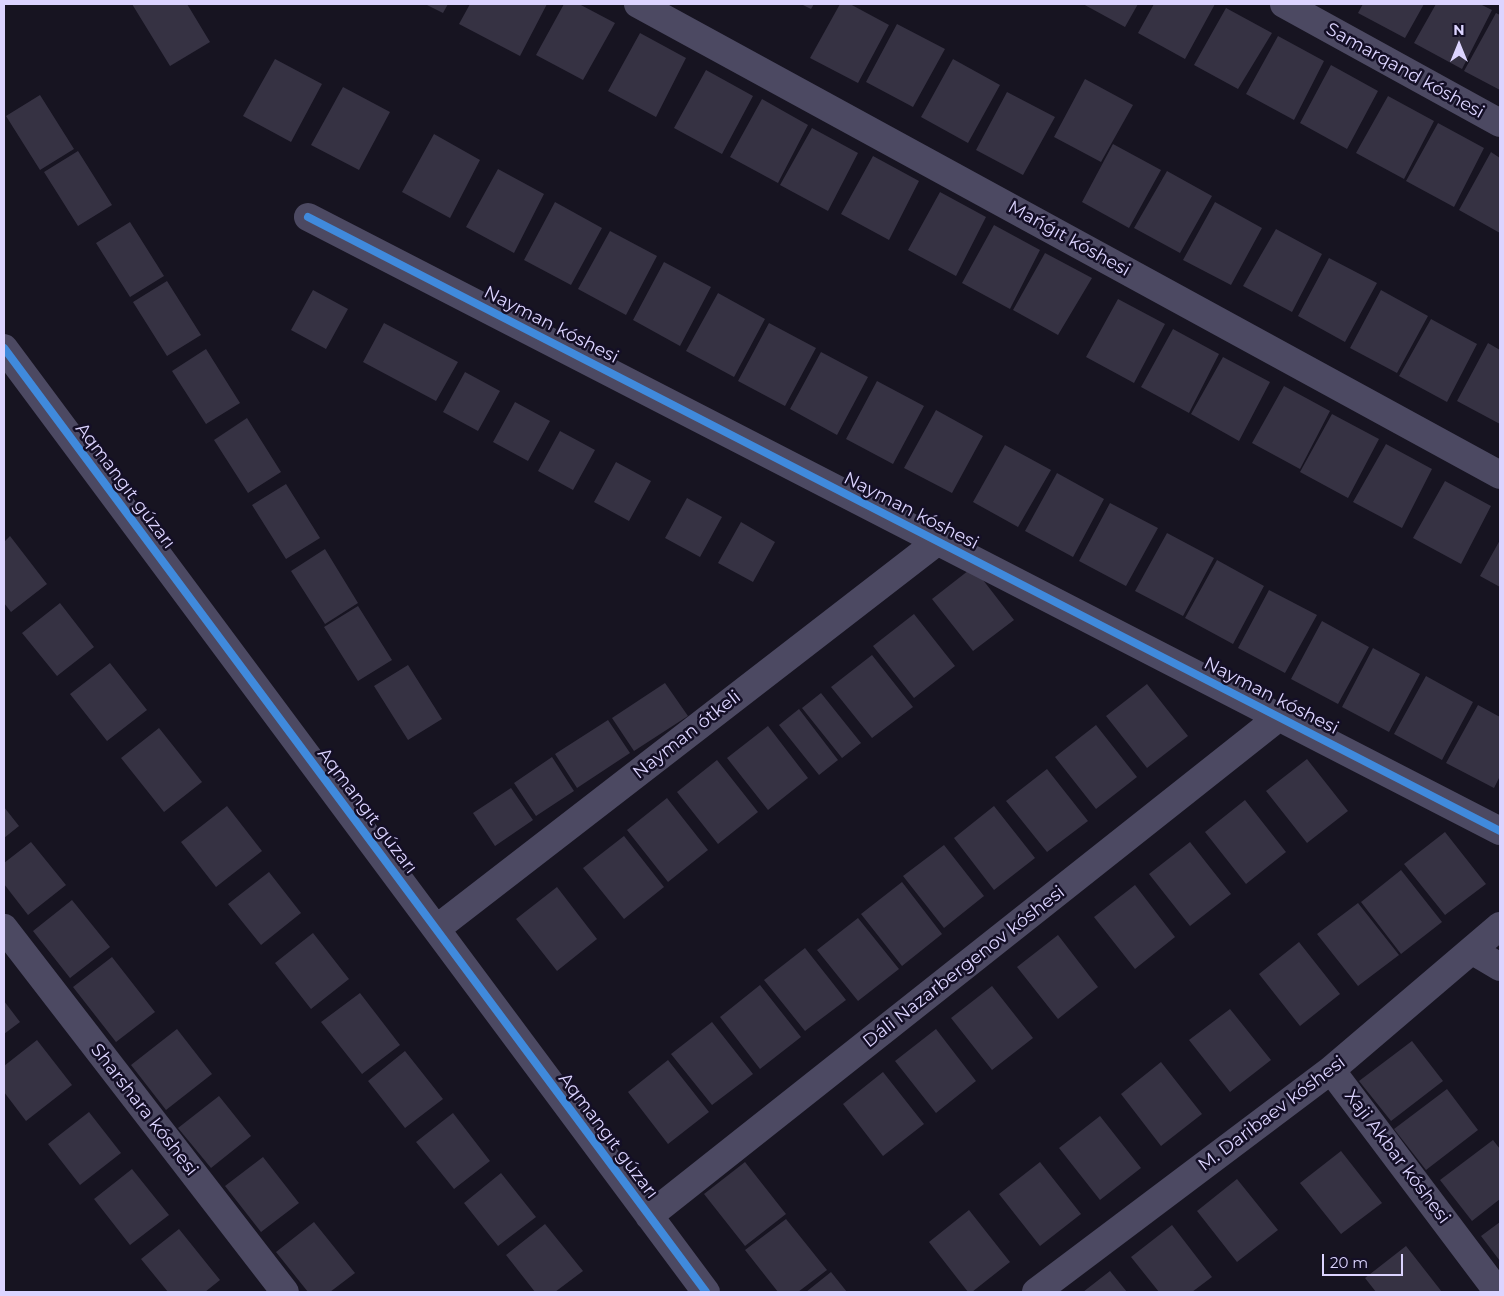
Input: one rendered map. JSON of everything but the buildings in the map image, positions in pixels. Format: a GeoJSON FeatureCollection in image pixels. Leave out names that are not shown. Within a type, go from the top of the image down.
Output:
{"type":"FeatureCollection","features":[{"type":"Feature","properties":{"kind":"street","name":"Mańǵıt kóshesi"},"geometry":{"type":"LineString","coordinates":[[638,4],[1500,475]]}},
{"type":"Feature","properties":{"kind":"street","name":"Samarqand kóshesi"},"geometry":{"type":"LineString","coordinates":[[1284,4],[1500,123]]}},
{"type":"Feature","properties":{"kind":"street","name":"Nayman kóshesi"},"geometry":{"type":"LineString","coordinates":[[308,217],[1500,830]]}},
{"type":"Feature","properties":{"kind":"street","name":"Aqmangıt gúzarı"},"geometry":{"type":"LineString","coordinates":[[4,348],[706,1292]]}},
{"type":"Feature","properties":{"kind":"street","name":"Nayman ótkeli"},"geometry":{"type":"LineString","coordinates":[[436,929],[938,541]]}},
{"type":"Feature","properties":{"kind":"street","name":"Dáli Nazarbergenov kóshesi"},"geometry":{"type":"LineString","coordinates":[[649,1216],[1279,717]]}},
{"type":"Feature","properties":{"kind":"street","name":"M. Daribaev kóshesi"},"geometry":{"type":"LineString","coordinates":[[1036,1292],[1331,1070],[1473,951],[1500,926]]}},
{"type":"Feature","properties":{"kind":"street","name":"Sharshara kóshesi"},"geometry":{"type":"LineString","coordinates":[[4,928],[284,1292]]}},
{"type":"Feature","properties":{"kind":"street"},"geometry":{"type":"LineString","coordinates":[[1473,951],[1500,966]]}},
{"type":"Feature","properties":{"kind":"street","name":"Xaji Akbar kóshesi"},"geometry":{"type":"LineString","coordinates":[[1331,1070],[1498,1292]]}},
{"type":"Feature","properties":{"kind":"cycle path"},"geometry":{"type":"LineString","coordinates":[[308,217],[1500,831]]}},
{"type":"Feature","properties":{"kind":"cycle path"},"geometry":{"type":"LineString","coordinates":[[4,348],[706,1292]]}}]}
